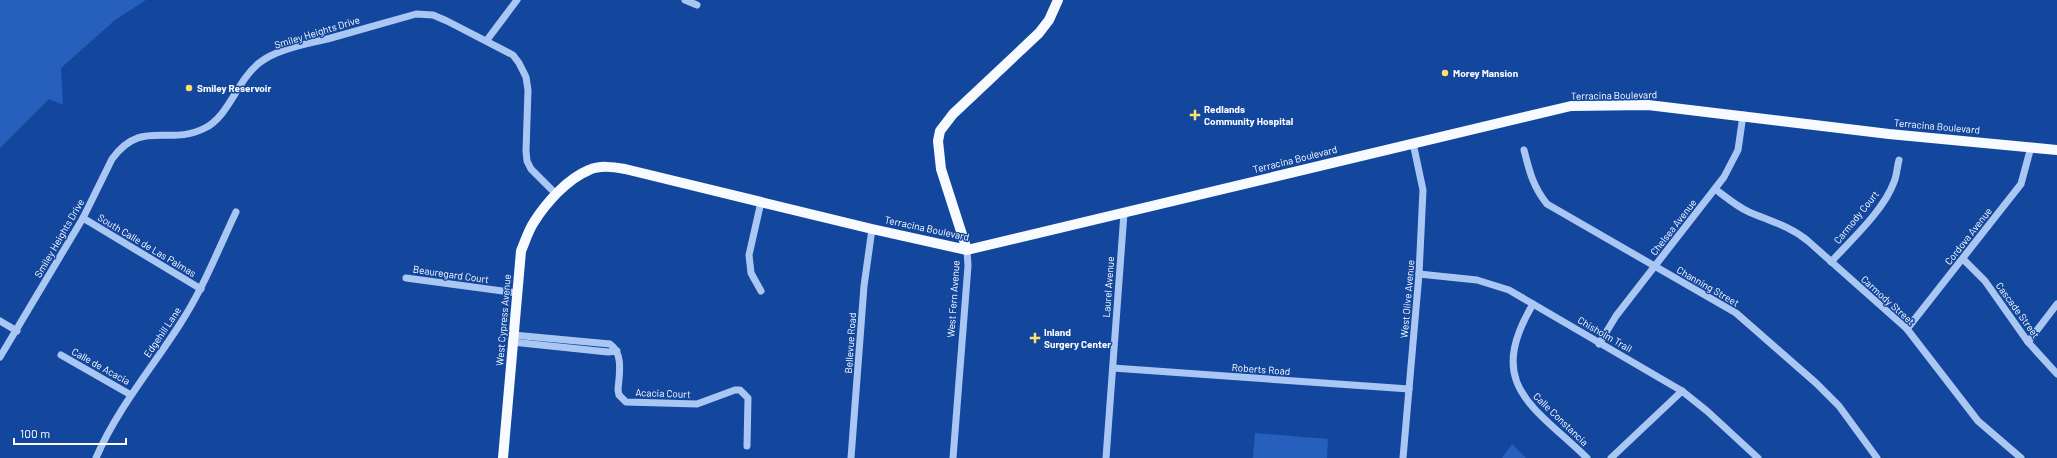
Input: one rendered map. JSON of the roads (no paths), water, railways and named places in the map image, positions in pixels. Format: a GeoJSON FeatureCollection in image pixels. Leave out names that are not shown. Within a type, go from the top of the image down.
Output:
{"type":"FeatureCollection","features":[{"type":"Feature","properties":{"kind":"main road","name":"West Fern Avenue"},"geometry":{"type":"LineString","coordinates":[[967,250],[941,169],[938,140],[940,131],[952,114],[1039,33],[1049,20],[1058,0]]}},
{"type":"Feature","properties":{"kind":"main road","name":"Terracina Boulevard"},"geometry":{"type":"LineString","coordinates":[[556,194],[575,178],[589,170],[613,167],[872,229],[967,250],[1571,106],[1648,105],[1743,115],[1890,134],[2057,150]]}},
{"type":"Feature","properties":{"kind":"main road","name":"West Cypress Avenue"},"geometry":{"type":"LineString","coordinates":[[502,458],[521,251],[533,223],[556,194]]}},
{"type":"Feature","properties":{"kind":"street"},"geometry":{"type":"LineString","coordinates":[[487,40],[517,0]]}},
{"type":"Feature","properties":{"kind":"street"},"geometry":{"type":"LineString","coordinates":[[685,0],[697,5]]}},
{"type":"Feature","properties":{"kind":"street","name":"Smiley Heights Drive"},"geometry":{"type":"LineString","coordinates":[[0,357],[17,331],[83,218],[112,159],[126,143],[134,138],[146,135],[178,136],[190,134],[211,125],[225,110],[248,73],[261,62],[278,54],[416,14],[433,15],[487,40],[513,55],[526,77],[528,90],[527,161],[531,169],[556,194]]}},
{"type":"Feature","properties":{"kind":"street","name":"Chelsea Avenue"},"geometry":{"type":"LineString","coordinates":[[1599,344],[1616,316],[1715,189],[1734,161],[1738,150],[1743,115]]}},
{"type":"Feature","properties":{"kind":"street","name":"West Olive Avenue"},"geometry":{"type":"LineString","coordinates":[[1403,458],[1419,274],[1424,190],[1413,143]]}},
{"type":"Feature","properties":{"kind":"street","name":"Cordova Avenue"},"geometry":{"type":"LineString","coordinates":[[1907,329],[2021,184],[2031,147]]}},
{"type":"Feature","properties":{"kind":"street","name":"Channing Street"},"geometry":{"type":"LineString","coordinates":[[1524,150],[1529,171],[1537,192],[1547,204],[1654,268],[1736,313],[1816,383],[1839,406],[1878,458]]}},
{"type":"Feature","properties":{"kind":"street","name":"Carmody Court"},"geometry":{"type":"LineString","coordinates":[[1831,262],[1878,209],[1894,182],[1899,160]]}},
{"type":"Feature","properties":{"kind":"street","name":"Carmody Street"},"geometry":{"type":"LineString","coordinates":[[1715,189],[1748,212],[1780,223],[1796,232],[1831,262],[1907,329],[1978,421],[2021,458]]}},
{"type":"Feature","properties":{"kind":"street"},"geometry":{"type":"LineString","coordinates":[[761,202],[749,260],[751,273],[761,291]]}},
{"type":"Feature","properties":{"kind":"street","name":"Edgehill Lane"},"geometry":{"type":"LineString","coordinates":[[96,458],[132,395],[180,324],[201,289],[236,212]]}},
{"type":"Feature","properties":{"kind":"street","name":"Laurel Avenue"},"geometry":{"type":"LineString","coordinates":[[1106,458],[1124,213]]}},
{"type":"Feature","properties":{"kind":"street","name":"South Calle de Las Palmas"},"geometry":{"type":"LineString","coordinates":[[83,218],[201,289]]}},
{"type":"Feature","properties":{"kind":"street","name":"Bellevue Road"},"geometry":{"type":"LineString","coordinates":[[851,458],[864,286],[872,229]]}},
{"type":"Feature","properties":{"kind":"street","name":"West Fern Avenue"},"geometry":{"type":"LineString","coordinates":[[953,458],[968,266],[967,250]]}},
{"type":"Feature","properties":{"kind":"street","name":"Cascade Street"},"geometry":{"type":"LineString","coordinates":[[1963,259],[1985,281],[2028,342],[2057,374]]}},
{"type":"Feature","properties":{"kind":"street","name":"Chisholm Trail"},"geometry":{"type":"LineString","coordinates":[[1419,274],[1477,280],[1509,290],[1599,344],[1682,391],[1707,411],[1757,458]]}},
{"type":"Feature","properties":{"kind":"street","name":"Beauregard Court"},"geometry":{"type":"LineString","coordinates":[[406,278],[517,293]]}},
{"type":"Feature","properties":{"kind":"street","name":"Calle Constancia"},"geometry":{"type":"LineString","coordinates":[[1533,304],[1521,324],[1512,360],[1518,388],[1528,402],[1587,458]]}},
{"type":"Feature","properties":{"kind":"street"},"geometry":{"type":"LineString","coordinates":[[2028,342],[2057,304]]}},
{"type":"Feature","properties":{"kind":"street"},"geometry":{"type":"LineString","coordinates":[[0,321],[17,331]]}},
{"type":"Feature","properties":{"kind":"street"},"geometry":{"type":"LineString","coordinates":[[512,338],[606,343],[610,344],[617,350]]}},
{"type":"Feature","properties":{"kind":"street"},"geometry":{"type":"LineString","coordinates":[[512,338],[568,348],[608,352],[617,350]]}},
{"type":"Feature","properties":{"kind":"street"},"geometry":{"type":"LineString","coordinates":[[568,348],[569,340]]}},
{"type":"Feature","properties":{"kind":"street","name":"Acacia Court"},"geometry":{"type":"LineString","coordinates":[[617,350],[619,356],[618,390],[619,395],[626,402],[697,404],[735,390],[740,390],[748,398],[747,446]]}},
{"type":"Feature","properties":{"kind":"street","name":"Calle de Acacia"},"geometry":{"type":"LineString","coordinates":[[61,356],[132,395]]}},
{"type":"Feature","properties":{"kind":"street","name":"Roberts Road"},"geometry":{"type":"LineString","coordinates":[[1112,368],[1409,389]]}},
{"type":"Feature","properties":{"kind":"street"},"geometry":{"type":"LineString","coordinates":[[1611,458],[1682,391]]}},
{"type":"Feature","properties":{"kind":"place","name":"Morey Mansion"},"geometry":{"type":"Point","coordinates":[1445,73]}},
{"type":"Feature","properties":{"kind":"place","name":"Smiley Reservoir"},"geometry":{"type":"Point","coordinates":[189,88]}},
{"type":"Feature","properties":{"kind":"place","name":"Redlands Community Hospital"},"geometry":{"type":"Point","coordinates":[1195,115]}},
{"type":"Feature","properties":{"kind":"place","name":"Inland Surgery Center"},"geometry":{"type":"Point","coordinates":[1035,338]}}]}
